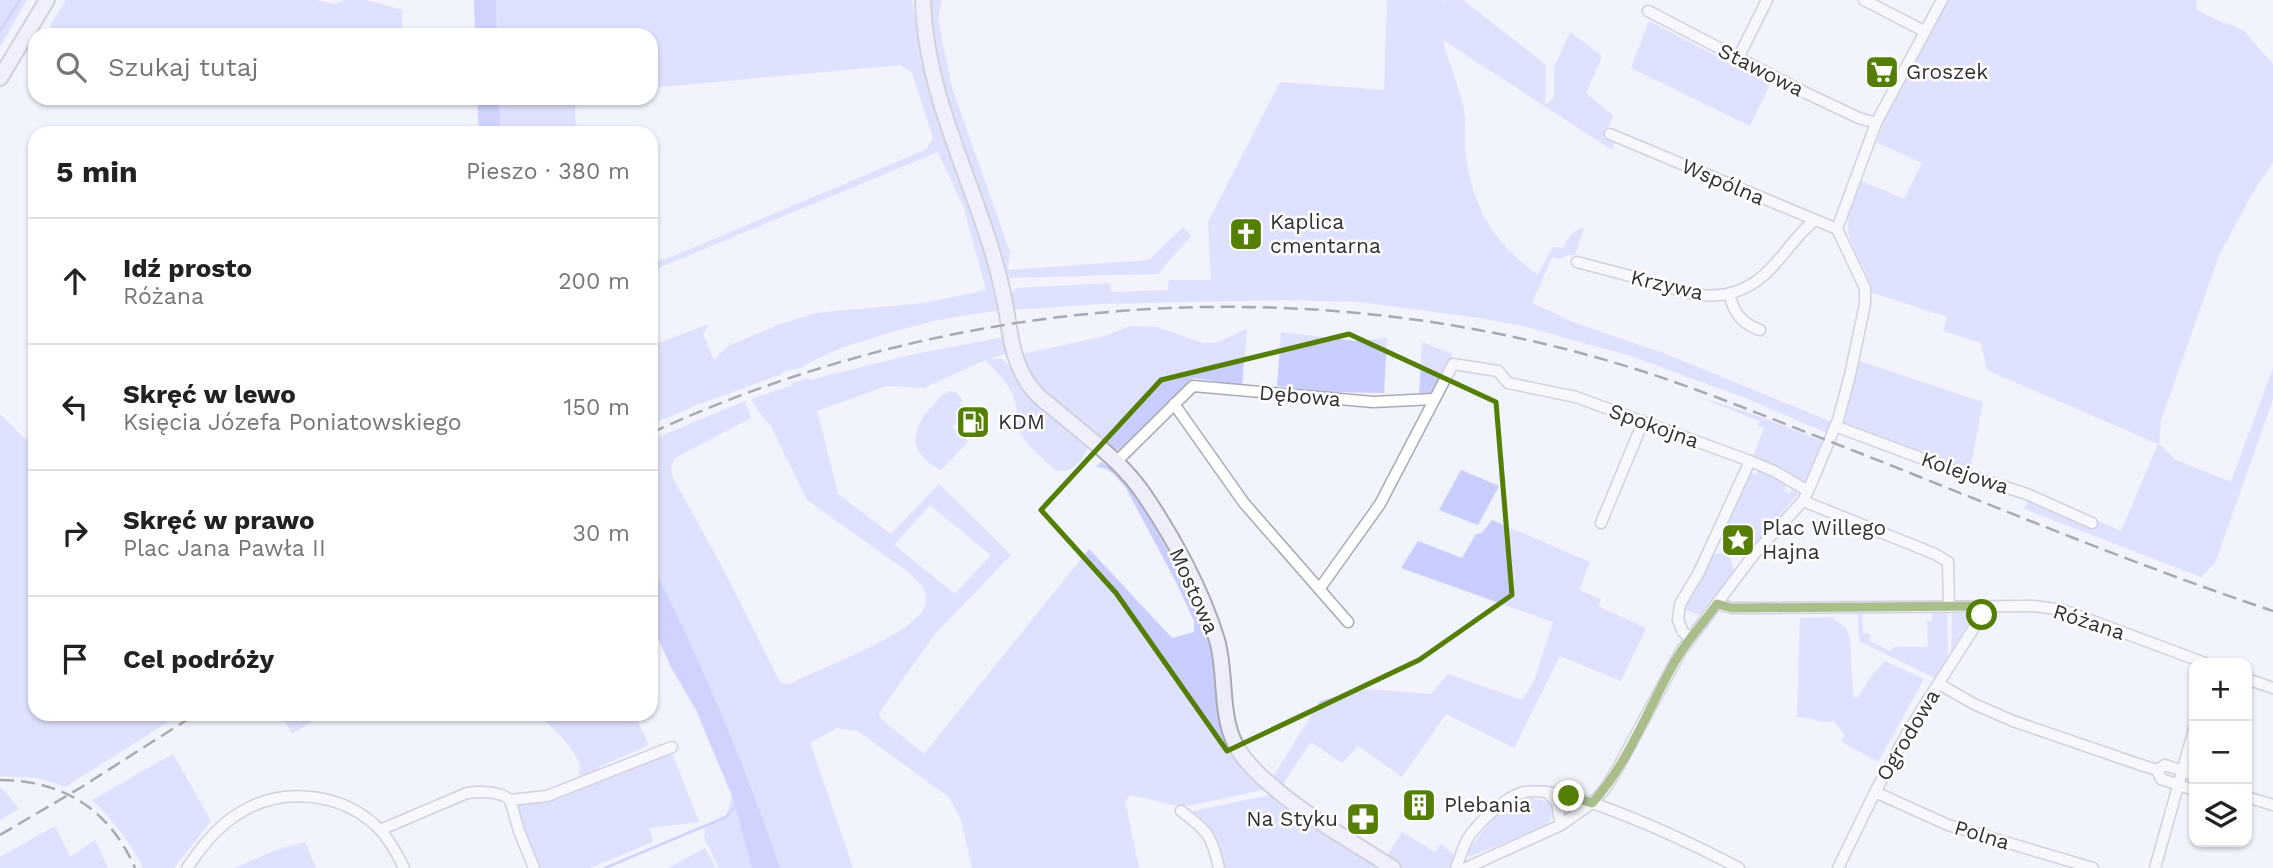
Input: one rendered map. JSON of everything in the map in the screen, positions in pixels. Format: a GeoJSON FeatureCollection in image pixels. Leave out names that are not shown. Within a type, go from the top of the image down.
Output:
{"type":"FeatureCollection","features":[{"type":"Feature","properties":{"kind":"street"},"geometry":{"type":"LineString","coordinates":[[30,28],[47,0]]}},
{"type":"Feature","properties":{"kind":"street","name":"Mostowa"},"geometry":{"type":"LineString","coordinates":[[923,0],[931,70],[946,125],[989,239],[1002,283],[1018,363],[1034,392],[1116,462],[1142,491],[1175,547],[1208,611],[1218,644],[1229,729],[1242,756],[1274,788],[1393,868]]}},
{"type":"Feature","properties":{"kind":"street"},"geometry":{"type":"LineString","coordinates":[[1738,58],[1767,0]]}},
{"type":"Feature","properties":{"kind":"street"},"geometry":{"type":"LineString","coordinates":[[1864,0],[1924,31]]}},
{"type":"Feature","properties":{"kind":"street"},"geometry":{"type":"LineString","coordinates":[[1466,868],[1561,825],[1592,803],[1605,789],[1690,638],[1755,553],[1803,501],[1835,426],[1850,376],[1865,304],[1865,288],[1837,229],[1876,123],[1942,0]]}},
{"type":"Feature","properties":{"kind":"street","name":"Stawowa"},"geometry":{"type":"LineString","coordinates":[[1648,11],[1817,98],[1876,123]]}},
{"type":"Feature","properties":{"kind":"street"},"geometry":{"type":"LineString","coordinates":[[0,78],[28,32]]}},
{"type":"Feature","properties":{"kind":"street","name":"Wspólna"},"geometry":{"type":"LineString","coordinates":[[1610,134],[1837,229]]}},
{"type":"Feature","properties":{"kind":"street","name":"Krzywa"},"geometry":{"type":"LineString","coordinates":[[1577,262],[1672,290],[1702,296],[1729,294],[1756,281],[1774,266],[1801,231],[1814,221]]}},
{"type":"Feature","properties":{"kind":"street"},"geometry":{"type":"LineString","coordinates":[[1729,294],[1739,317],[1760,330]]}},
{"type":"Feature","properties":{"kind":"street","name":"Spokojna"},"geometry":{"type":"LineString","coordinates":[[1434,399],[1453,364],[1498,371],[1508,383],[1576,397],[1750,461],[1774,471],[1808,491]]}},
{"type":"Feature","properties":{"kind":"street","name":"Dębowa"},"geometry":{"type":"LineString","coordinates":[[1116,462],[1193,386],[1373,402],[1434,399]]}},
{"type":"Feature","properties":{"kind":"street"},"geometry":{"type":"LineString","coordinates":[[1320,588],[1380,504],[1434,399]]}},
{"type":"Feature","properties":{"kind":"street"},"geometry":{"type":"LineString","coordinates":[[1174,404],[1244,503],[1348,622]]}},
{"type":"Feature","properties":{"kind":"street"},"geometry":{"type":"LineString","coordinates":[[1601,523],[1643,422]]}},
{"type":"Feature","properties":{"kind":"street","name":"Kolejowa"},"geometry":{"type":"LineString","coordinates":[[1835,426],[1958,472],[2027,494],[2092,523]]}},
{"type":"Feature","properties":{"kind":"street"},"geometry":{"type":"LineString","coordinates":[[1690,638],[1679,626],[1680,604],[1707,554],[1750,461]]}},
{"type":"Feature","properties":{"kind":"street"},"geometry":{"type":"LineString","coordinates":[[1803,501],[1926,550],[1948,562],[1949,607]]}},
{"type":"Feature","properties":{"kind":"street","name":"Różana"},"geometry":{"type":"LineString","coordinates":[[1717,604],[1732,608],[2034,606],[2063,610],[2192,658]]}},
{"type":"Feature","properties":{"kind":"street","name":"Ogrodowa"},"geometry":{"type":"LineString","coordinates":[[1838,868],[1909,730],[1982,615],[1983,606]]}},
{"type":"Feature","properties":{"kind":"street"},"geometry":{"type":"LineString","coordinates":[[2252,680],[2273,688]]}},
{"type":"Feature","properties":{"kind":"street"},"geometry":{"type":"LineString","coordinates":[[1939,684],[1974,704],[2014,721],[2157,770],[2161,779],[2189,789]]}},
{"type":"Feature","properties":{"kind":"street"},"geometry":{"type":"LineString","coordinates":[[510,800],[547,796],[672,747]]}},
{"type":"Feature","properties":{"kind":"street"},"geometry":{"type":"LineString","coordinates":[[2155,868],[2189,748]]}},
{"type":"Feature","properties":{"kind":"street"},"geometry":{"type":"LineString","coordinates":[[2157,770],[2165,765],[2189,773]]}},
{"type":"Feature","properties":{"kind":"street"},"geometry":{"type":"LineString","coordinates":[[380,830],[467,793],[478,791],[504,795],[510,800],[534,868]]}},
{"type":"Feature","properties":{"kind":"street"},"geometry":{"type":"LineString","coordinates":[[1548,792],[1557,803],[1561,825]]}},
{"type":"Feature","properties":{"kind":"street"},"geometry":{"type":"LineString","coordinates":[[1456,868],[1470,836],[1500,805],[1520,793],[1548,792],[1592,803],[1695,845],[1739,868]]}},
{"type":"Feature","properties":{"kind":"street","name":"Polna"},"geometry":{"type":"LineString","coordinates":[[1875,792],[1948,825],[2093,868]]}},
{"type":"Feature","properties":{"kind":"street"},"geometry":{"type":"LineString","coordinates":[[187,868],[215,832],[241,811],[276,798],[302,796],[341,804],[363,816],[380,830],[404,868]]}},
{"type":"Feature","properties":{"kind":"street"},"geometry":{"type":"LineString","coordinates":[[2252,799],[2273,805]]}},
{"type":"Feature","properties":{"kind":"street"},"geometry":{"type":"LineString","coordinates":[[1181,811],[1201,826],[1213,842],[1219,868]]}},
{"type":"Feature","properties":{"kind":"highlighted area"},"geometry":{"type":"Polygon","coordinates":[[[1349,334],[1496,402],[1512,595],[1419,660],[1227,751],[1116,593],[1041,510],[1161,380],[1349,334]]]}},
{"type":"Feature","properties":{"kind":"shaded area"},"geometry":{"type":"Polygon","coordinates":[[[0,0],[27,0],[0,47],[0,0]]]}},
{"type":"Feature","properties":{"kind":"shaded area"},"geometry":{"type":"Polygon","coordinates":[[[66,0],[317,0],[335,4],[345,0],[367,0],[402,10],[402,28],[50,26],[66,0]]]}},
{"type":"Feature","properties":{"kind":"shaded area"},"geometry":{"type":"Polygon","coordinates":[[[496,0],[912,0],[921,62],[944,141],[987,249],[1000,310],[937,320],[841,348],[804,367],[782,372],[698,403],[658,422],[658,343],[709,324],[703,334],[714,360],[728,346],[778,325],[816,313],[925,303],[986,290],[964,208],[938,152],[658,268],[658,261],[927,149],[933,138],[912,72],[900,65],[658,87],[658,28],[497,28],[496,0]]]}},
{"type":"Feature","properties":{"kind":"shaded area"},"geometry":{"type":"Polygon","coordinates":[[[927,0],[942,0],[938,19],[952,88],[1010,252],[1008,270],[1149,260],[1183,227],[1191,236],[1158,274],[1009,278],[991,220],[939,86],[927,0]]]}},
{"type":"Feature","properties":{"kind":"shaded area"},"geometry":{"type":"Polygon","coordinates":[[[1387,0],[1442,0],[1444,4],[1444,0],[1463,0],[1546,65],[1545,105],[1554,98],[1554,68],[1570,32],[1602,56],[1586,93],[1613,116],[1605,135],[1615,142],[1612,150],[1443,40],[1463,107],[1465,149],[1472,188],[1496,235],[1538,275],[1553,247],[1563,248],[1571,235],[1584,228],[1575,255],[1560,259],[1552,257],[1532,303],[1575,323],[1666,354],[1832,422],[1827,433],[1748,399],[1631,356],[1523,326],[1480,318],[1360,302],[1282,300],[1098,304],[1011,310],[1009,296],[1017,288],[1110,283],[1111,292],[1168,290],[1169,280],[1211,280],[1208,222],[1280,82],[1384,90],[1387,0]]]}},
{"type":"Feature","properties":{"kind":"shaded area"},"geometry":{"type":"Polygon","coordinates":[[[1945,0],[2196,0],[2197,10],[2244,31],[2273,64],[2273,162],[2219,255],[2161,420],[2159,444],[2176,460],[2231,482],[2273,368],[2273,399],[2215,563],[2201,577],[2024,509],[2032,491],[2121,531],[2158,444],[1987,370],[1981,343],[1943,331],[1947,317],[1870,292],[1866,274],[1851,242],[1849,213],[1862,181],[1904,199],[1922,163],[1876,142],[1945,0]]]}},
{"type":"Feature","properties":{"kind":"shaded area"},"geometry":{"type":"Polygon","coordinates":[[[1649,21],[1770,84],[1750,126],[1631,68],[1649,21]]]}},
{"type":"Feature","properties":{"kind":"shaded area"},"geometry":{"type":"Polygon","coordinates":[[[499,105],[577,105],[576,126],[501,126],[499,105]]]}},
{"type":"Feature","properties":{"kind":"shaded area"},"geometry":{"type":"Polygon","coordinates":[[[1130,326],[1157,327],[1203,343],[1215,343],[1247,329],[1242,385],[1193,378],[1122,449],[1111,450],[1039,389],[1023,365],[1023,354],[1105,336],[1130,326]]]}},
{"type":"Feature","properties":{"kind":"shaded area"},"geometry":{"type":"Polygon","coordinates":[[[1281,332],[1356,341],[1387,338],[1384,393],[1324,392],[1277,386],[1281,332]]]}},
{"type":"Feature","properties":{"kind":"shaded area"},"geometry":{"type":"Polygon","coordinates":[[[1004,337],[1009,353],[990,359],[1003,359],[1018,378],[1087,448],[1083,458],[1075,466],[1065,471],[1055,470],[1023,438],[1011,392],[1000,375],[985,360],[924,388],[886,386],[817,411],[838,494],[891,534],[939,484],[1011,555],[935,634],[879,713],[881,719],[924,754],[1089,549],[1172,638],[1194,632],[1194,621],[1176,582],[1126,488],[1114,474],[1096,467],[1101,462],[1118,472],[1131,486],[1195,599],[1207,629],[1225,730],[1262,784],[1263,790],[1188,806],[1130,795],[1125,801],[1139,868],[972,868],[961,820],[950,798],[858,731],[837,728],[810,743],[853,868],[780,868],[752,788],[716,701],[658,578],[658,437],[745,401],[751,418],[675,458],[671,466],[672,476],[728,578],[780,682],[792,683],[889,637],[920,614],[926,602],[921,585],[907,571],[807,500],[771,426],[751,399],[808,378],[809,380],[910,355],[1004,337]],[[930,505],[894,545],[955,594],[991,555],[930,505]]]}},
{"type":"Feature","properties":{"kind":"shaded area"},"geometry":{"type":"Polygon","coordinates":[[[1422,342],[1452,354],[1450,364],[1433,396],[1419,396],[1422,342]]]}},
{"type":"Feature","properties":{"kind":"shaded area"},"geometry":{"type":"Polygon","coordinates":[[[1860,361],[1983,402],[1970,470],[1842,424],[1860,361]]]}},
{"type":"Feature","properties":{"kind":"shaded area"},"geometry":{"type":"Polygon","coordinates":[[[951,391],[963,400],[960,403],[962,406],[955,413],[960,418],[952,427],[968,442],[941,470],[922,456],[916,440],[917,431],[926,413],[941,396],[951,391]]]}},
{"type":"Feature","properties":{"kind":"shaded area"},"geometry":{"type":"Polygon","coordinates":[[[1697,396],[1824,442],[1809,480],[1803,482],[1753,457],[1764,428],[1758,425],[1759,421],[1697,396]]]}},
{"type":"Feature","properties":{"kind":"shaded area"},"geometry":{"type":"Polygon","coordinates":[[[0,414],[28,442],[28,721],[170,721],[65,787],[39,778],[0,776],[0,414]]]}},
{"type":"Feature","properties":{"kind":"shaded area","name":"Plac Willego Hajna"},"geometry":{"type":"Polygon","coordinates":[[[1760,468],[1788,483],[1784,491],[1789,494],[1793,488],[1798,494],[1753,547],[1736,550],[1727,544],[1723,529],[1750,472],[1756,475],[1760,468]]]}},
{"type":"Feature","properties":{"kind":"shaded area"},"geometry":{"type":"Polygon","coordinates":[[[1461,470],[1499,486],[1478,525],[1439,510],[1461,470]]]}},
{"type":"Feature","properties":{"kind":"shaded area"},"geometry":{"type":"Polygon","coordinates":[[[1492,520],[1590,562],[1579,590],[1601,599],[1598,606],[1646,628],[1621,681],[1560,656],[1514,748],[1446,714],[1402,777],[1358,746],[1342,763],[1311,742],[1281,787],[1271,780],[1320,701],[1367,689],[1431,694],[1448,674],[1522,700],[1534,682],[1553,622],[1401,568],[1418,541],[1462,558],[1476,534],[1482,533],[1492,520]]]}},
{"type":"Feature","properties":{"kind":"shaded area"},"geometry":{"type":"Polygon","coordinates":[[[1722,553],[1730,558],[1734,571],[1701,614],[1684,609],[1683,604],[1711,555],[1722,553]]]}},
{"type":"Feature","properties":{"kind":"shaded area"},"geometry":{"type":"Polygon","coordinates":[[[1932,611],[1947,611],[1948,658],[1935,678],[1859,641],[1858,613],[1862,613],[1863,633],[1870,634],[1870,641],[1890,651],[1895,647],[1928,647],[1927,621],[1932,621],[1932,611]]]}},
{"type":"Feature","properties":{"kind":"shaded area"},"geometry":{"type":"Polygon","coordinates":[[[1952,611],[1974,613],[1951,653],[1952,611]]]}},
{"type":"Feature","properties":{"kind":"shaded area"},"geometry":{"type":"Polygon","coordinates":[[[1831,617],[1846,628],[1850,638],[1853,697],[1858,698],[1885,661],[1924,679],[1878,762],[1841,741],[1845,735],[1834,721],[1797,717],[1800,618],[1831,617]]]}},
{"type":"Feature","properties":{"kind":"shaded area"},"geometry":{"type":"Polygon","coordinates":[[[284,721],[312,721],[292,734],[284,721]]]}},
{"type":"Feature","properties":{"kind":"shaded area"},"geometry":{"type":"Polygon","coordinates":[[[545,721],[637,721],[649,745],[599,767],[596,775],[577,782],[580,766],[578,759],[562,737],[545,721]]]}},
{"type":"Feature","properties":{"kind":"shaded area"},"geometry":{"type":"Polygon","coordinates":[[[671,751],[699,822],[649,828],[653,842],[590,868],[540,868],[514,804],[547,801],[671,751]]]}},
{"type":"Feature","properties":{"kind":"shaded area"},"geometry":{"type":"Polygon","coordinates":[[[173,754],[211,821],[174,868],[143,868],[121,832],[92,800],[173,754]]]}},
{"type":"Feature","properties":{"kind":"shaded area"},"geometry":{"type":"Polygon","coordinates":[[[0,788],[19,809],[0,820],[0,788]]]}},
{"type":"Feature","properties":{"kind":"shaded area"},"geometry":{"type":"Polygon","coordinates":[[[732,796],[752,868],[719,868],[704,837],[706,826],[726,817],[732,796]]]}},
{"type":"Feature","properties":{"kind":"shaded area"},"geometry":{"type":"Polygon","coordinates":[[[1276,796],[1380,868],[1223,868],[1215,835],[1188,812],[1276,796]]]}},
{"type":"Feature","properties":{"kind":"shaded area"},"geometry":{"type":"Polygon","coordinates":[[[1534,798],[1549,803],[1551,807],[1552,816],[1545,827],[1469,857],[1468,852],[1495,817],[1513,804],[1534,798]]]}},
{"type":"Feature","properties":{"kind":"shaded area"},"geometry":{"type":"Polygon","coordinates":[[[55,826],[70,857],[95,840],[108,868],[0,868],[0,857],[55,826]]]}},
{"type":"Feature","properties":{"kind":"shaded area"},"geometry":{"type":"Polygon","coordinates":[[[1402,832],[1435,852],[1441,844],[1457,858],[1449,868],[1399,868],[1385,859],[1402,832]]]}},
{"type":"Feature","properties":{"kind":"shaded area"},"geometry":{"type":"Polygon","coordinates":[[[305,842],[316,868],[235,868],[276,850],[305,842]]]}},
{"type":"Feature","properties":{"kind":"shaded area"},"geometry":{"type":"Polygon","coordinates":[[[705,848],[716,868],[668,868],[705,848]]]}},
{"type":"Feature","properties":{"kind":"water"},"geometry":{"type":"Polygon","coordinates":[[[474,0],[496,0],[497,28],[475,28],[474,0]]]}},
{"type":"Feature","properties":{"kind":"water"},"geometry":{"type":"Polygon","coordinates":[[[477,105],[499,105],[501,126],[479,126],[477,105]]]}},
{"type":"Feature","properties":{"kind":"water"},"geometry":{"type":"Polygon","coordinates":[[[658,578],[721,713],[780,868],[752,868],[732,796],[696,710],[658,638],[658,578]]]}},
{"type":"Feature","properties":{"kind":"waterway"},"geometry":{"type":"LineString","coordinates":[[0,31],[20,0]]}},
{"type":"Feature","properties":{"kind":"waterway"},"geometry":{"type":"LineString","coordinates":[[605,868],[726,817],[736,805]]}},
{"type":"Feature","properties":{"kind":"railway"},"geometry":{"type":"LineString","coordinates":[[658,430],[767,386],[887,349],[1010,324],[1134,310],[1259,307],[1384,316],[1507,336],[1629,367],[1749,410],[2102,549],[2273,611]]}},
{"type":"Feature","properties":{"kind":"railway"},"geometry":{"type":"LineString","coordinates":[[0,835],[185,721]]}},
{"type":"Feature","properties":{"kind":"railway"},"geometry":{"type":"LineString","coordinates":[[0,780],[23,781],[44,786],[82,802],[112,830],[135,868]]}},
{"type":"Feature","properties":{"kind":"place","name":"Groszek"},"geometry":{"type":"Point","coordinates":[1882,72]}},
{"type":"Feature","properties":{"kind":"place","name":"Kaplica cmentarna"},"geometry":{"type":"Point","coordinates":[1246,234]}},
{"type":"Feature","properties":{"kind":"place","name":"KDM"},"geometry":{"type":"Point","coordinates":[973,422]}},
{"type":"Feature","properties":{"kind":"place","name":"Plac Willego Hajna"},"geometry":{"type":"Point","coordinates":[1738,540]}},
{"type":"Feature","properties":{"kind":"place","name":"Plebania"},"geometry":{"type":"Point","coordinates":[1419,805]}},
{"type":"Feature","properties":{"kind":"place","name":"Na Styku"},"geometry":{"type":"Point","coordinates":[1363,819]}},
{"type":"Feature","properties":{"kind":"route"},"geometry":{"type":"LineString","coordinates":[[1569,796],[1592,803],[1605,789],[1673,664],[1717,604],[1726,608],[1983,606],[1982,615]]}}]}
